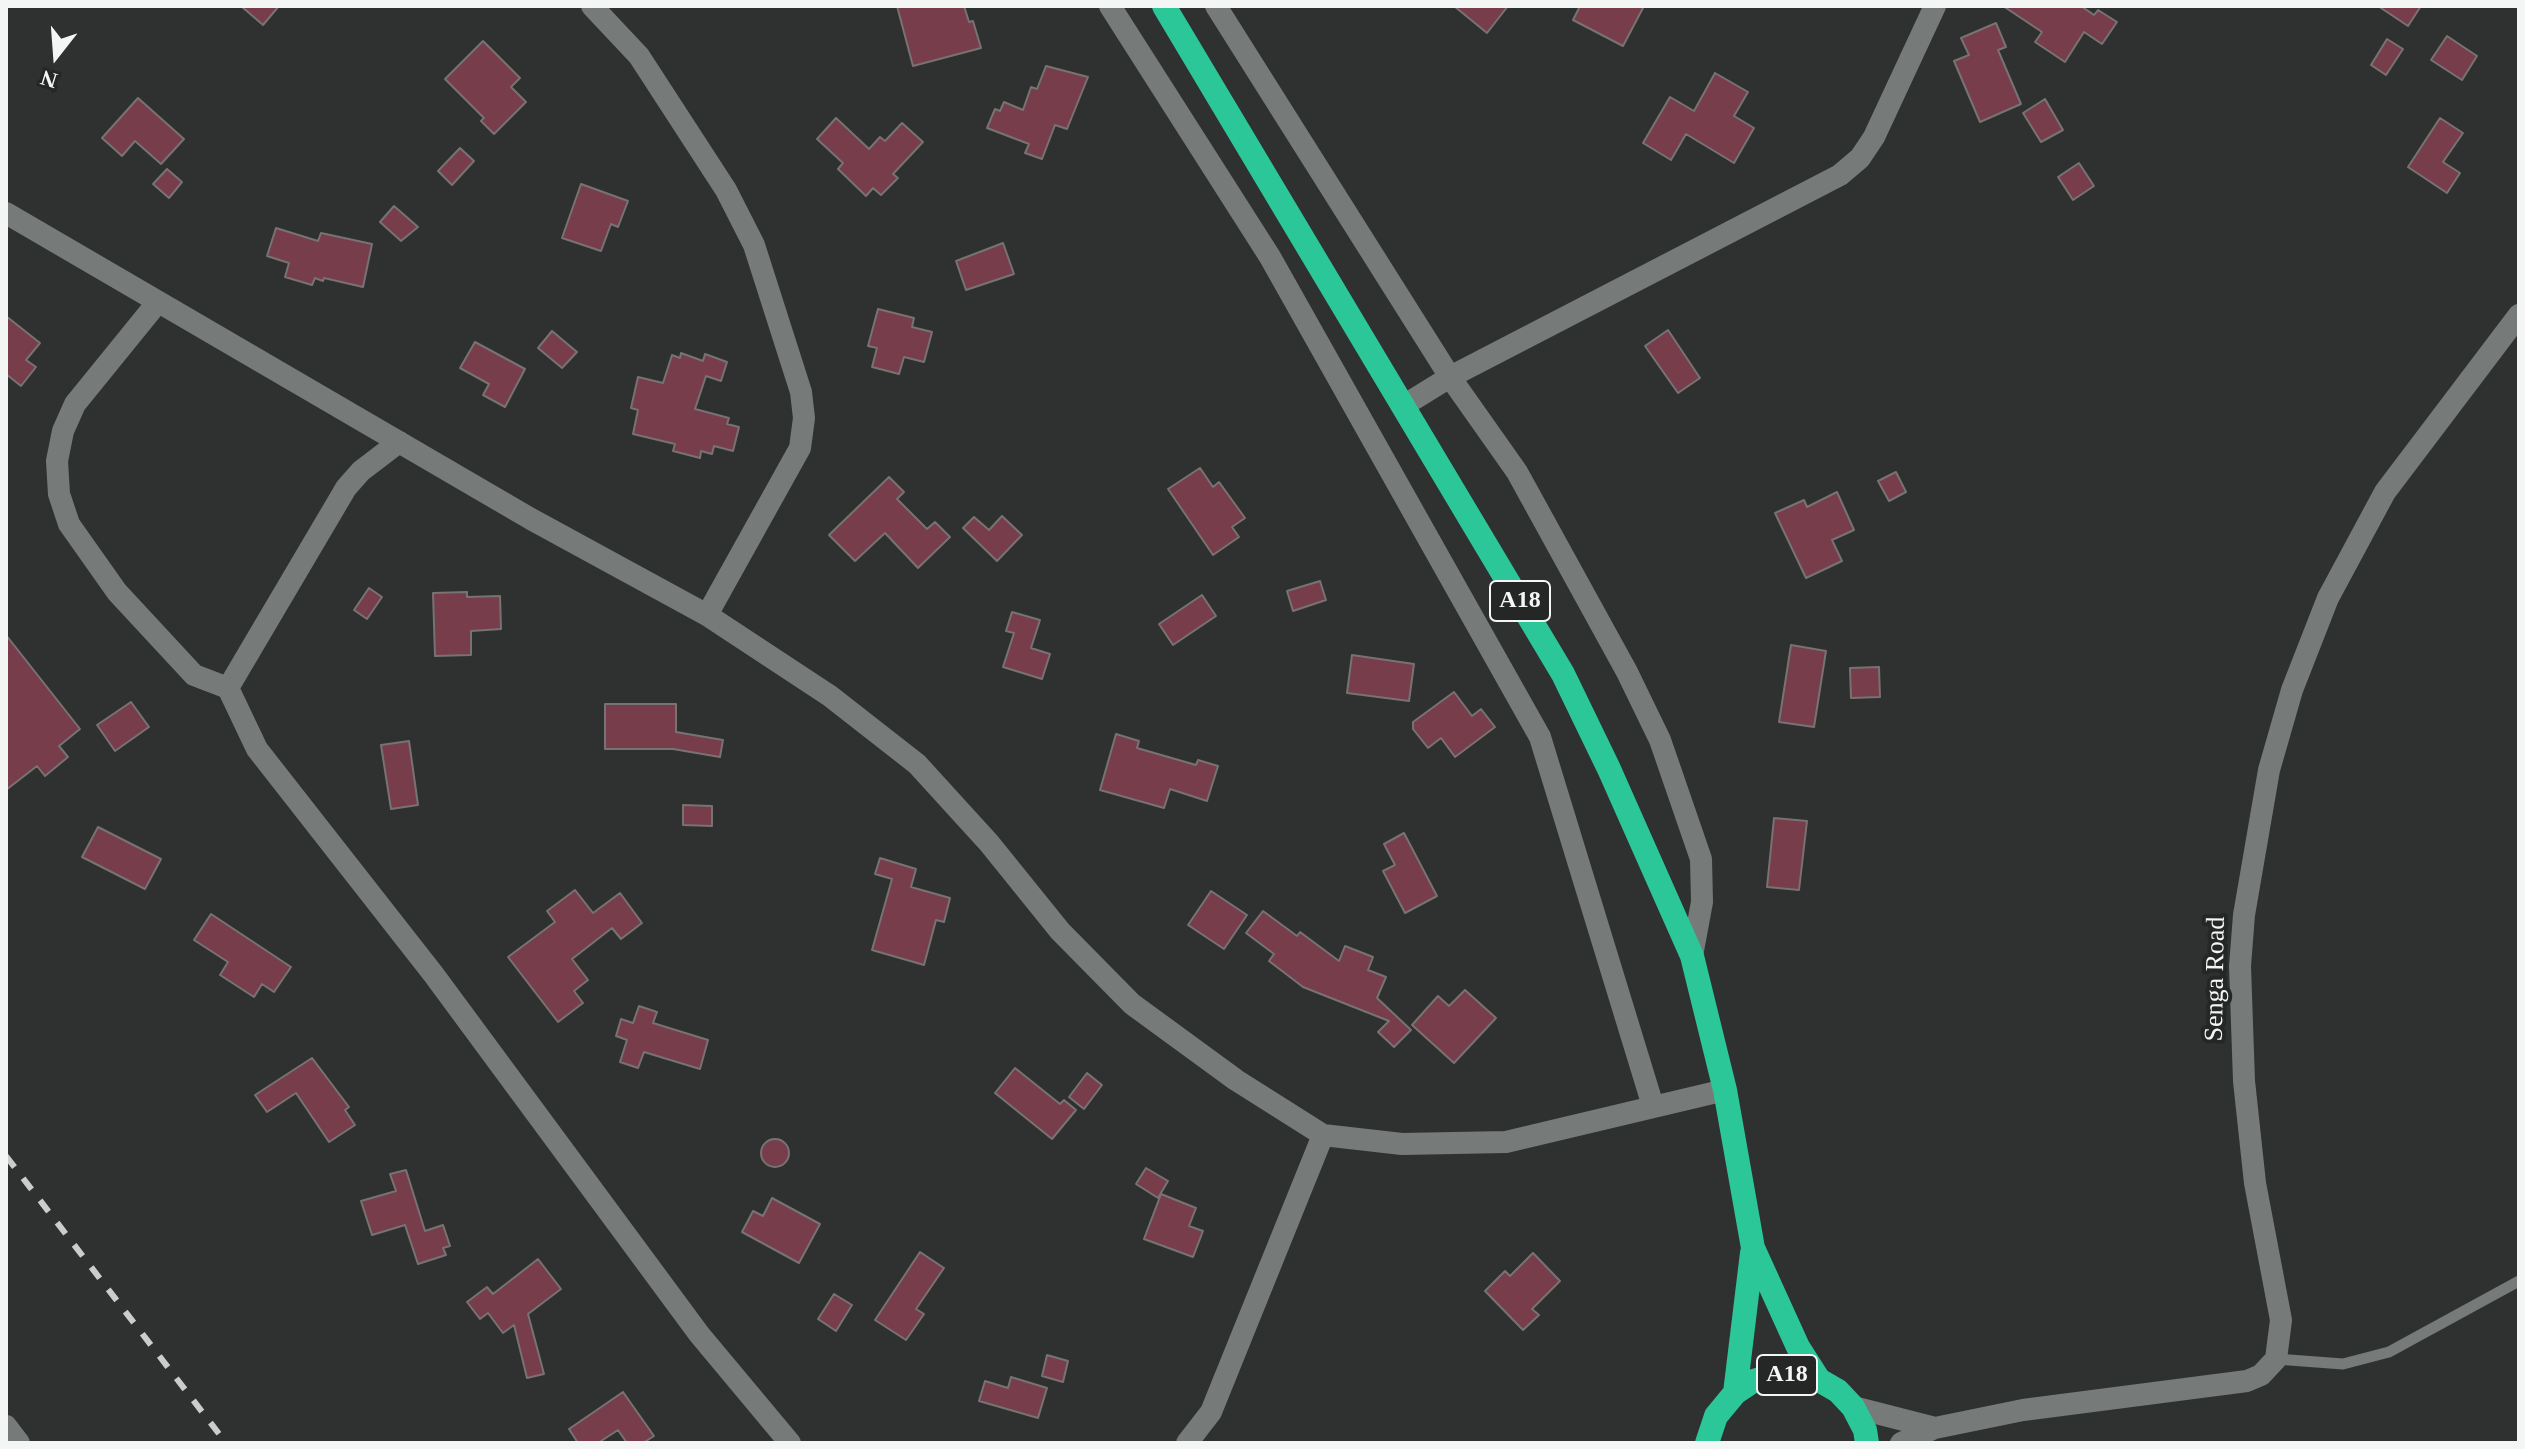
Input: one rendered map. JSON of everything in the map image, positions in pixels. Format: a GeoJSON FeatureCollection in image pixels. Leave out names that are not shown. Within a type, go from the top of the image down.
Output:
{"type":"FeatureCollection","features":[{"type":"Feature","properties":{"kind":"highway","name":"A18"},"geometry":{"type":"LineString","coordinates":[[1164,6],[1563,674],[1692,956],[1725,1090],[1753,1248],[1798,1347],[1819,1380]]}},
{"type":"Feature","properties":{"kind":"highway","name":"A18"},"geometry":{"type":"LineString","coordinates":[[1735,1393],[1753,1248]]}},
{"type":"Feature","properties":{"kind":"highway","name":"A18"},"geometry":{"type":"LineString","coordinates":[[1707,1443],[1716,1416],[1735,1393],[1753,1381],[1775,1375],[1797,1374],[1819,1380],[1838,1391],[1853,1407],[1865,1430],[1867,1443]]}},
{"type":"Feature","properties":{"kind":"street"},"geometry":{"type":"LineString","coordinates":[[592,6],[639,56],[726,190],[754,245],[801,392],[804,418],[800,448],[707,615]]}},
{"type":"Feature","properties":{"kind":"street"},"geometry":{"type":"LineString","coordinates":[[1110,6],[1270,257],[1540,737],[1653,1106]]}},
{"type":"Feature","properties":{"kind":"street"},"geometry":{"type":"LineString","coordinates":[[1216,6],[1450,377],[1544,516],[1660,740],[1701,859],[1702,902],[1692,956]]}},
{"type":"Feature","properties":{"kind":"street"},"geometry":{"type":"LineString","coordinates":[[1403,406],[1450,377],[1840,175],[1860,158],[1874,137],[1935,6]]}},
{"type":"Feature","properties":{"kind":"street"},"geometry":{"type":"LineString","coordinates":[[6,213],[399,442],[707,615],[830,696],[917,764],[989,843],[1060,931],[1132,1004],[1236,1080],[1323,1135],[1402,1144],[1506,1142],[1725,1090]]}},
{"type":"Feature","properties":{"kind":"street"},"geometry":{"type":"LineString","coordinates":[[157,303],[75,404],[63,431],[57,461],[59,494],[69,524],[117,592],[194,675],[228,688],[257,749],[434,975],[699,1334],[790,1443]]}},
{"type":"Feature","properties":{"kind":"street","name":"Senga Road"},"geometry":{"type":"LineString","coordinates":[[2276,1359],[2281,1320],[2255,1183],[2244,1081],[2240,966],[2244,915],[2269,770],[2292,690],[2328,598],[2385,492],[2519,315]]}},
{"type":"Feature","properties":{"kind":"street"},"geometry":{"type":"LineString","coordinates":[[228,688],[346,488],[361,471],[399,442]]}},
{"type":"Feature","properties":{"kind":"street"},"geometry":{"type":"LineString","coordinates":[[1187,1443],[1211,1412],[1323,1135]]}},
{"type":"Feature","properties":{"kind":"street"},"geometry":{"type":"LineString","coordinates":[[1901,1443],[1935,1428],[2023,1410],[2247,1381],[2261,1375],[2276,1359]]}},
{"type":"Feature","properties":{"kind":"street"},"geometry":{"type":"LineString","coordinates":[[1853,1407],[1935,1428]]}},
{"type":"Feature","properties":{"kind":"street"},"geometry":{"type":"LineString","coordinates":[[6,1426],[19,1443]]}},
{"type":"Feature","properties":{"kind":"lane"},"geometry":{"type":"LineString","coordinates":[[2276,1359],[2343,1364],[2389,1352],[2519,1281]]}},
{"type":"Feature","properties":{"kind":"building"},"geometry":{"type":"Polygon","coordinates":[[[241,6],[279,6],[263,25],[241,6]]]}},
{"type":"Feature","properties":{"kind":"building"},"geometry":{"type":"Polygon","coordinates":[[[897,6],[964,6],[969,22],[973,21],[981,48],[913,66],[897,6]]]}},
{"type":"Feature","properties":{"kind":"building"},"geometry":{"type":"Polygon","coordinates":[[[1454,6],[1508,6],[1487,33],[1454,6]]]}},
{"type":"Feature","properties":{"kind":"building"},"geometry":{"type":"Polygon","coordinates":[[[1580,6],[1644,6],[1623,46],[1573,20],[1580,6]]]}},
{"type":"Feature","properties":{"kind":"building"},"geometry":{"type":"Polygon","coordinates":[[[2003,6],[2081,6],[2094,15],[2098,10],[2117,22],[2102,44],[2084,32],[2065,62],[2035,42],[2042,32],[2003,6]]]}},
{"type":"Feature","properties":{"kind":"building"},"geometry":{"type":"Polygon","coordinates":[[[2378,6],[2421,6],[2408,26],[2378,6]]]}},
{"type":"Feature","properties":{"kind":"building"},"geometry":{"type":"Polygon","coordinates":[[[1996,23],[2006,47],[1998,50],[2021,104],[1980,122],[1954,61],[1969,55],[1961,38],[1996,23]]]}},
{"type":"Feature","properties":{"kind":"building"},"geometry":{"type":"Polygon","coordinates":[[[2447,36],[2477,56],[2462,80],[2431,60],[2447,36]]]}},
{"type":"Feature","properties":{"kind":"building"},"geometry":{"type":"Polygon","coordinates":[[[2387,39],[2403,49],[2386,75],[2371,65],[2387,39]]]}},
{"type":"Feature","properties":{"kind":"building"},"geometry":{"type":"Polygon","coordinates":[[[483,41],[520,78],[511,87],[526,102],[494,134],[481,121],[484,118],[445,79],[483,41]]]}},
{"type":"Feature","properties":{"kind":"building"},"geometry":{"type":"Polygon","coordinates":[[[1046,66],[1088,77],[1067,129],[1055,125],[1042,159],[1025,153],[1029,144],[987,128],[995,109],[1000,111],[1004,102],[1023,110],[1031,87],[1037,89],[1046,66]]]}},
{"type":"Feature","properties":{"kind":"building"},"geometry":{"type":"Polygon","coordinates":[[[1715,73],[1748,92],[1734,116],[1754,128],[1734,163],[1686,134],[1671,160],[1643,143],[1670,97],[1694,111],[1715,73]]]}},
{"type":"Feature","properties":{"kind":"building"},"geometry":{"type":"Polygon","coordinates":[[[138,98],[184,139],[161,164],[135,141],[122,156],[102,138],[138,98]]]}},
{"type":"Feature","properties":{"kind":"building"},"geometry":{"type":"Polygon","coordinates":[[[2045,99],[2063,130],[2041,142],[2023,113],[2045,99]]]}},
{"type":"Feature","properties":{"kind":"building"},"geometry":{"type":"Polygon","coordinates":[[[836,118],[869,149],[880,137],[885,141],[902,123],[923,142],[893,174],[898,178],[881,195],[873,188],[866,196],[838,169],[843,163],[817,139],[836,118]]]}},
{"type":"Feature","properties":{"kind":"building"},"geometry":{"type":"Polygon","coordinates":[[[2440,118],[2463,133],[2443,162],[2460,173],[2447,193],[2408,167],[2440,118]]]}},
{"type":"Feature","properties":{"kind":"building"},"geometry":{"type":"Polygon","coordinates":[[[460,148],[474,161],[452,185],[438,171],[460,148]]]}},
{"type":"Feature","properties":{"kind":"building"},"geometry":{"type":"Polygon","coordinates":[[[2079,163],[2094,186],[2073,200],[2058,177],[2079,163]]]}},
{"type":"Feature","properties":{"kind":"building"},"geometry":{"type":"Polygon","coordinates":[[[167,169],[182,182],[169,198],[153,184],[167,169]]]}},
{"type":"Feature","properties":{"kind":"building"},"geometry":{"type":"Polygon","coordinates":[[[581,184],[628,201],[618,227],[611,224],[601,251],[562,238],[581,184]]]}},
{"type":"Feature","properties":{"kind":"building"},"geometry":{"type":"Polygon","coordinates":[[[394,206],[418,227],[401,241],[380,222],[394,206]]]}},
{"type":"Feature","properties":{"kind":"building"},"geometry":{"type":"Polygon","coordinates":[[[276,228],[318,241],[321,233],[372,244],[363,287],[324,278],[323,281],[315,278],[312,285],[285,277],[289,263],[267,256],[276,228]]]}},
{"type":"Feature","properties":{"kind":"building"},"geometry":{"type":"Polygon","coordinates":[[[1003,243],[1014,274],[966,290],[956,261],[1003,243]]]}},
{"type":"Feature","properties":{"kind":"building"},"geometry":{"type":"Polygon","coordinates":[[[878,309],[914,318],[912,327],[932,332],[924,362],[904,357],[899,374],[872,367],[877,348],[868,346],[878,309]]]}},
{"type":"Feature","properties":{"kind":"building"},"geometry":{"type":"Polygon","coordinates":[[[6,316],[40,343],[26,360],[36,367],[21,386],[6,374],[6,316]]]}},
{"type":"Feature","properties":{"kind":"building"},"geometry":{"type":"Polygon","coordinates":[[[1668,330],[1700,378],[1678,393],[1645,346],[1668,330]]]}},
{"type":"Feature","properties":{"kind":"building"},"geometry":{"type":"Polygon","coordinates":[[[552,331],[577,352],[562,368],[538,348],[552,331]]]}},
{"type":"Feature","properties":{"kind":"building"},"geometry":{"type":"Polygon","coordinates":[[[475,342],[525,369],[505,407],[483,395],[489,384],[460,368],[475,342]]]}},
{"type":"Feature","properties":{"kind":"building"},"geometry":{"type":"Polygon","coordinates":[[[681,353],[703,361],[705,354],[727,362],[721,381],[706,376],[695,409],[729,418],[727,424],[739,427],[733,451],[714,446],[712,454],[701,451],[700,458],[673,451],[675,444],[633,434],[638,410],[631,408],[638,377],[663,383],[672,355],[680,358],[681,353]]]}},
{"type":"Feature","properties":{"kind":"building"},"geometry":{"type":"Polygon","coordinates":[[[1200,468],[1213,487],[1219,482],[1245,518],[1232,527],[1239,537],[1213,555],[1168,489],[1200,468]]]}},
{"type":"Feature","properties":{"kind":"building"},"geometry":{"type":"Polygon","coordinates":[[[1896,472],[1906,492],[1889,501],[1878,481],[1896,472]]]}},
{"type":"Feature","properties":{"kind":"building"},"geometry":{"type":"Polygon","coordinates":[[[889,477],[904,492],[897,499],[927,529],[935,522],[950,537],[918,568],[885,533],[855,561],[829,535],[889,477]]]}},
{"type":"Feature","properties":{"kind":"building"},"geometry":{"type":"Polygon","coordinates":[[[1837,492],[1854,530],[1832,540],[1842,561],[1806,578],[1775,513],[1804,500],[1807,507],[1837,492]]]}},
{"type":"Feature","properties":{"kind":"building"},"geometry":{"type":"Polygon","coordinates":[[[1002,516],[1022,535],[997,561],[963,528],[974,517],[989,530],[1002,516]]]}},
{"type":"Feature","properties":{"kind":"building"},"geometry":{"type":"Polygon","coordinates":[[[1320,581],[1326,600],[1293,611],[1287,591],[1320,581]]]}},
{"type":"Feature","properties":{"kind":"building"},"geometry":{"type":"Polygon","coordinates":[[[369,588],[382,597],[367,619],[354,610],[369,588]]]}},
{"type":"Feature","properties":{"kind":"building"},"geometry":{"type":"Polygon","coordinates":[[[467,592],[467,597],[500,596],[501,629],[471,631],[471,655],[435,656],[433,593],[467,592]]]}},
{"type":"Feature","properties":{"kind":"building"},"geometry":{"type":"Polygon","coordinates":[[[1202,595],[1216,616],[1173,645],[1159,624],[1202,595]]]}},
{"type":"Feature","properties":{"kind":"building"},"geometry":{"type":"Polygon","coordinates":[[[1012,612],[1040,620],[1031,648],[1050,654],[1042,679],[1003,667],[1014,633],[1006,631],[1012,612]]]}},
{"type":"Feature","properties":{"kind":"building"},"geometry":{"type":"Polygon","coordinates":[[[6,635],[80,729],[59,746],[68,757],[45,776],[37,766],[6,790],[6,635]]]}},
{"type":"Feature","properties":{"kind":"building"},"geometry":{"type":"Polygon","coordinates":[[[1791,645],[1826,651],[1814,727],[1779,722],[1791,645]]]}},
{"type":"Feature","properties":{"kind":"building"},"geometry":{"type":"Polygon","coordinates":[[[1352,655],[1414,664],[1409,701],[1347,693],[1352,655]]]}},
{"type":"Feature","properties":{"kind":"building"},"geometry":{"type":"Polygon","coordinates":[[[1879,667],[1880,697],[1851,698],[1850,668],[1879,667]]]}},
{"type":"Feature","properties":{"kind":"building"},"geometry":{"type":"Polygon","coordinates":[[[1454,692],[1472,716],[1481,709],[1495,727],[1455,757],[1441,738],[1428,748],[1413,729],[1413,722],[1454,692]]]}},
{"type":"Feature","properties":{"kind":"building"},"geometry":{"type":"Polygon","coordinates":[[[131,702],[149,727],[115,751],[97,725],[131,702]]]}},
{"type":"Feature","properties":{"kind":"building"},"geometry":{"type":"Polygon","coordinates":[[[605,704],[676,704],[676,732],[723,740],[720,757],[673,749],[605,749],[605,704]]]}},
{"type":"Feature","properties":{"kind":"building"},"geometry":{"type":"Polygon","coordinates":[[[1116,734],[1139,741],[1137,748],[1196,765],[1198,760],[1218,766],[1207,801],[1170,789],[1164,808],[1100,790],[1116,734]]]}},
{"type":"Feature","properties":{"kind":"building"},"geometry":{"type":"Polygon","coordinates":[[[409,741],[418,805],[391,809],[381,745],[409,741]]]}},
{"type":"Feature","properties":{"kind":"building"},"geometry":{"type":"Polygon","coordinates":[[[683,805],[712,806],[712,826],[683,825],[683,805]]]}},
{"type":"Feature","properties":{"kind":"building"},"geometry":{"type":"Polygon","coordinates":[[[1774,818],[1807,821],[1799,890],[1767,887],[1774,818]]]}},
{"type":"Feature","properties":{"kind":"building"},"geometry":{"type":"Polygon","coordinates":[[[98,827],[161,859],[145,889],[82,857],[98,827]]]}},
{"type":"Feature","properties":{"kind":"building"},"geometry":{"type":"Polygon","coordinates":[[[1404,833],[1437,896],[1405,913],[1383,871],[1395,865],[1384,844],[1404,833]]]}},
{"type":"Feature","properties":{"kind":"building"},"geometry":{"type":"Polygon","coordinates":[[[880,858],[916,869],[911,887],[950,898],[944,922],[936,920],[924,965],[872,950],[892,879],[875,874],[880,858]]]}},
{"type":"Feature","properties":{"kind":"building"},"geometry":{"type":"Polygon","coordinates":[[[575,890],[593,913],[620,893],[642,923],[621,939],[612,928],[572,959],[588,980],[574,991],[583,1003],[558,1022],[508,957],[555,922],[547,911],[575,890]]]}},
{"type":"Feature","properties":{"kind":"building"},"geometry":{"type":"Polygon","coordinates":[[[1211,891],[1247,915],[1224,949],[1188,925],[1211,891]]]}},
{"type":"Feature","properties":{"kind":"building"},"geometry":{"type":"Polygon","coordinates":[[[1263,911],[1297,936],[1300,932],[1339,961],[1345,946],[1373,957],[1368,970],[1386,977],[1377,998],[1411,1030],[1394,1047],[1378,1032],[1389,1021],[1303,987],[1269,961],[1274,954],[1246,933],[1263,911]]]}},
{"type":"Feature","properties":{"kind":"building"},"geometry":{"type":"Polygon","coordinates":[[[211,914],[291,967],[274,992],[262,984],[254,997],[220,975],[228,962],[194,940],[211,914]]]}},
{"type":"Feature","properties":{"kind":"building"},"geometry":{"type":"Polygon","coordinates":[[[1465,990],[1496,1018],[1454,1063],[1412,1025],[1438,996],[1449,1006],[1465,990]]]}},
{"type":"Feature","properties":{"kind":"building"},"geometry":{"type":"Polygon","coordinates":[[[639,1006],[657,1012],[653,1023],[708,1040],[700,1069],[644,1052],[638,1068],[620,1062],[627,1040],[616,1036],[621,1019],[633,1023],[639,1006]]]}},
{"type":"Feature","properties":{"kind":"building"},"geometry":{"type":"Polygon","coordinates":[[[312,1058],[349,1107],[345,1110],[355,1125],[329,1142],[296,1093],[267,1112],[255,1095],[312,1058]]]}},
{"type":"Feature","properties":{"kind":"building"},"geometry":{"type":"Polygon","coordinates":[[[1015,1068],[1060,1104],[1064,1100],[1076,1110],[1052,1139],[995,1093],[1015,1068]]]}},
{"type":"Feature","properties":{"kind":"building"},"geometry":{"type":"Polygon","coordinates":[[[1087,1073],[1102,1085],[1084,1109],[1069,1097],[1087,1073]]]}},
{"type":"Feature","properties":{"kind":"building"},"geometry":{"type":"Polygon","coordinates":[[[775,1139],[785,1143],[789,1153],[785,1163],[775,1167],[765,1163],[761,1153],[765,1143],[775,1139]]]}},
{"type":"Feature","properties":{"kind":"building"},"geometry":{"type":"Polygon","coordinates":[[[1146,1168],[1168,1181],[1158,1198],[1136,1184],[1146,1168]]]}},
{"type":"Feature","properties":{"kind":"building"},"geometry":{"type":"Polygon","coordinates":[[[406,1170],[425,1231],[443,1225],[450,1246],[443,1248],[446,1255],[418,1264],[405,1225],[372,1235],[361,1201],[396,1191],[390,1174],[406,1170]]]}},
{"type":"Feature","properties":{"kind":"building"},"geometry":{"type":"Polygon","coordinates":[[[1161,1194],[1196,1208],[1189,1226],[1203,1231],[1193,1257],[1144,1239],[1161,1194]]]}},
{"type":"Feature","properties":{"kind":"building"},"geometry":{"type":"Polygon","coordinates":[[[772,1198],[820,1224],[799,1263],[742,1232],[753,1211],[763,1216],[772,1198]]]}},
{"type":"Feature","properties":{"kind":"building"},"geometry":{"type":"Polygon","coordinates":[[[920,1252],[944,1268],[916,1309],[924,1314],[906,1340],[875,1320],[920,1252]]]}},
{"type":"Feature","properties":{"kind":"building"},"geometry":{"type":"Polygon","coordinates":[[[1533,1253],[1560,1281],[1532,1309],[1539,1315],[1523,1330],[1485,1291],[1505,1271],[1510,1276],[1533,1253]]]}},
{"type":"Feature","properties":{"kind":"building"},"geometry":{"type":"Polygon","coordinates":[[[538,1259],[561,1289],[528,1314],[544,1374],[527,1378],[514,1325],[503,1333],[488,1313],[480,1319],[467,1302],[487,1287],[493,1294],[538,1259]]]}},
{"type":"Feature","properties":{"kind":"building"},"geometry":{"type":"Polygon","coordinates":[[[834,1294],[852,1305],[836,1331],[818,1319],[834,1294]]]}},
{"type":"Feature","properties":{"kind":"building"},"geometry":{"type":"Polygon","coordinates":[[[1047,1355],[1068,1361],[1063,1382],[1042,1376],[1047,1355]]]}},
{"type":"Feature","properties":{"kind":"building"},"geometry":{"type":"Polygon","coordinates":[[[1011,1377],[1047,1388],[1038,1418],[979,1401],[985,1381],[1008,1388],[1011,1377]]]}},
{"type":"Feature","properties":{"kind":"building"},"geometry":{"type":"Polygon","coordinates":[[[623,1392],[654,1436],[643,1443],[627,1443],[618,1430],[598,1443],[578,1443],[569,1429],[623,1392]]]}},
{"type":"Feature","properties":{"kind":"railway"},"geometry":{"type":"LineString","coordinates":[[6,1156],[226,1443]]}}]}
